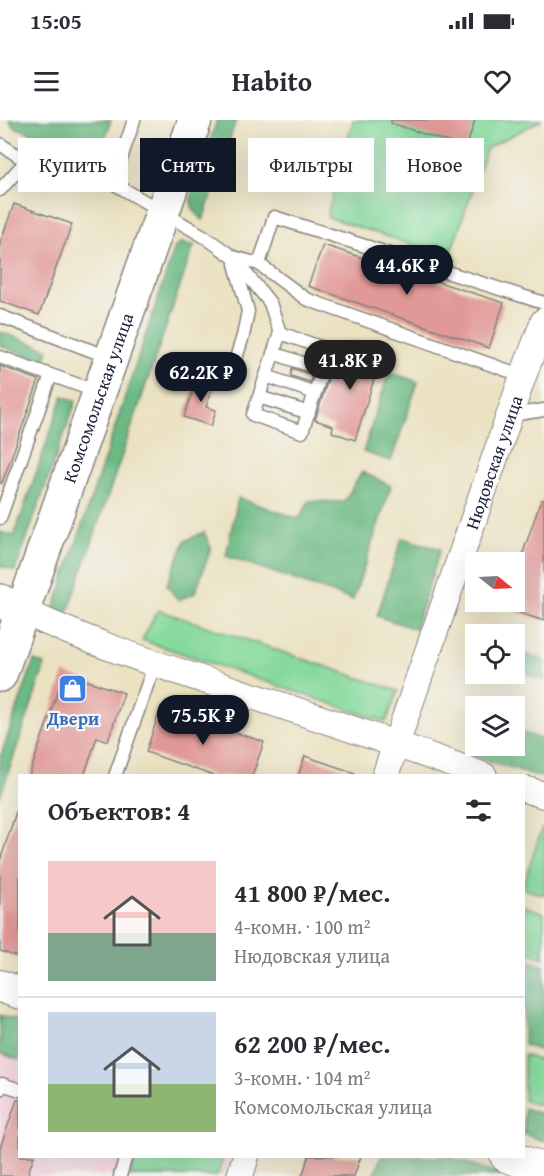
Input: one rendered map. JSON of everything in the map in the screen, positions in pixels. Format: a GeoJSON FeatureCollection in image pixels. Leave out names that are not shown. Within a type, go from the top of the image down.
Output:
{"type":"FeatureCollection","features":[{"type":"Feature","properties":{"kind":"main road","name":"Комсомольская улица"},"geometry":{"type":"LineString","coordinates":[[0,675],[11,606],[99,393],[195,120]]}},
{"type":"Feature","properties":{"kind":"street","name":"Нюдовская улица"},"geometry":{"type":"LineString","coordinates":[[386,774],[544,321]]}},
{"type":"Feature","properties":{"kind":"street"},"geometry":{"type":"LineString","coordinates":[[11,606],[70,633],[397,743],[479,774]]}},
{"type":"Feature","properties":{"kind":"street"},"geometry":{"type":"LineString","coordinates":[[525,789],[544,795]]}},
{"type":"Feature","properties":{"kind":"street"},"geometry":{"type":"LineString","coordinates":[[0,986],[18,992]]}},
{"type":"Feature","properties":{"kind":"street"},"geometry":{"type":"LineString","coordinates":[[240,1176],[245,1158]]}},
{"type":"Feature","properties":{"kind":"street"},"geometry":{"type":"LineString","coordinates":[[509,1161],[544,1169]]}},
{"type":"Feature","properties":{"kind":"lane"},"geometry":{"type":"LineString","coordinates":[[128,138],[134,120]]}},
{"type":"Feature","properties":{"kind":"lane"},"geometry":{"type":"LineString","coordinates":[[0,144],[18,156]]}},
{"type":"Feature","properties":{"kind":"lane"},"geometry":{"type":"LineString","coordinates":[[0,190],[18,170]]}},
{"type":"Feature","properties":{"kind":"lane"},"geometry":{"type":"LineString","coordinates":[[128,192],[233,257],[259,264],[306,299],[523,376]]}},
{"type":"Feature","properties":{"kind":"lane"},"geometry":{"type":"LineString","coordinates":[[259,264],[274,217],[544,303]]}},
{"type":"Feature","properties":{"kind":"lane"},"geometry":{"type":"LineString","coordinates":[[233,257],[270,303],[280,333],[253,415],[302,432],[329,350],[280,333]]}},
{"type":"Feature","properties":{"kind":"lane"},"geometry":{"type":"LineString","coordinates":[[231,374],[248,311],[233,257]]}},
{"type":"Feature","properties":{"kind":"lane"},"geometry":{"type":"LineString","coordinates":[[0,316],[111,358]]}},
{"type":"Feature","properties":{"kind":"lane"},"geometry":{"type":"LineString","coordinates":[[273,352],[322,370]]}},
{"type":"Feature","properties":{"kind":"lane"},"geometry":{"type":"LineString","coordinates":[[0,357],[99,393]]}},
{"type":"Feature","properties":{"kind":"lane"},"geometry":{"type":"LineString","coordinates":[[0,518],[51,375]]}},
{"type":"Feature","properties":{"kind":"lane"},"geometry":{"type":"LineString","coordinates":[[266,376],[315,393]]}},
{"type":"Feature","properties":{"kind":"lane"},"geometry":{"type":"LineString","coordinates":[[259,397],[309,413]]}},
{"type":"Feature","properties":{"kind":"lane"},"geometry":{"type":"LineString","coordinates":[[511,415],[544,410]]}},
{"type":"Feature","properties":{"kind":"lane"},"geometry":{"type":"LineString","coordinates":[[118,774],[154,663]]}},
{"type":"Feature","properties":{"kind":"lane"},"geometry":{"type":"LineString","coordinates":[[0,1089],[2,1084],[18,1089]]}},
{"type":"Feature","properties":{"kind":"lane"},"geometry":{"type":"LineString","coordinates":[[120,1176],[125,1158]]}},
{"type":"Feature","properties":{"kind":"shaded area"},"geometry":{"type":"Polygon","coordinates":[[[0,1022],[18,1029],[18,1158],[229,1158],[223,1176],[0,1176],[0,1022]]]}},
{"type":"Feature","properties":{"kind":"green space"},"geometry":{"type":"Polygon","coordinates":[[[9,120],[111,120],[105,138],[48,138],[14,127],[9,120]]]}},
{"type":"Feature","properties":{"kind":"green space"},"geometry":{"type":"Polygon","coordinates":[[[217,120],[236,120],[230,138],[211,138],[217,120]]]}},
{"type":"Feature","properties":{"kind":"green space"},"geometry":{"type":"Polygon","coordinates":[[[353,120],[542,120],[487,148],[484,157],[484,138],[386,138],[386,192],[472,192],[449,257],[327,217],[334,192],[374,192],[374,138],[348,138],[353,120]]]}},
{"type":"Feature","properties":{"kind":"green space"},"geometry":{"type":"Polygon","coordinates":[[[193,192],[212,192],[203,220],[193,208],[191,198],[193,192]]]}},
{"type":"Feature","properties":{"kind":"green space"},"geometry":{"type":"Polygon","coordinates":[[[180,243],[194,245],[68,612],[54,610],[175,247],[180,243]]]}},
{"type":"Feature","properties":{"kind":"green space"},"geometry":{"type":"Polygon","coordinates":[[[0,332],[48,349],[45,361],[0,346],[0,332]]]}},
{"type":"Feature","properties":{"kind":"green space"},"geometry":{"type":"Polygon","coordinates":[[[389,372],[418,382],[391,461],[363,452],[389,372]]]}},
{"type":"Feature","properties":{"kind":"green space"},"geometry":{"type":"Polygon","coordinates":[[[63,396],[76,401],[15,571],[0,566],[0,532],[14,536],[63,396]]]}},
{"type":"Feature","properties":{"kind":"green space"},"geometry":{"type":"Polygon","coordinates":[[[362,472],[391,486],[353,600],[226,556],[238,498],[299,519],[309,501],[344,502],[362,472]]]}},
{"type":"Feature","properties":{"kind":"green space"},"geometry":{"type":"Polygon","coordinates":[[[204,532],[211,548],[195,593],[178,600],[167,585],[185,541],[204,532]]]}},
{"type":"Feature","properties":{"kind":"green space"},"geometry":{"type":"Polygon","coordinates":[[[402,538],[440,549],[415,629],[377,616],[402,538]]]}},
{"type":"Feature","properties":{"kind":"green space"},"geometry":{"type":"Polygon","coordinates":[[[158,610],[398,691],[386,722],[142,640],[158,610]]]}},
{"type":"Feature","properties":{"kind":"green space"},"geometry":{"type":"Polygon","coordinates":[[[525,654],[544,661],[544,680],[525,673],[525,654]]]}},
{"type":"Feature","properties":{"kind":"green space"},"geometry":{"type":"Polygon","coordinates":[[[34,661],[45,665],[0,797],[0,758],[34,661]]]}},
{"type":"Feature","properties":{"kind":"green space"},"geometry":{"type":"Polygon","coordinates":[[[525,733],[544,740],[544,778],[473,756],[525,756],[525,733]]]}},
{"type":"Feature","properties":{"kind":"green space"},"geometry":{"type":"Polygon","coordinates":[[[542,828],[544,829],[544,895],[525,889],[525,880],[542,828]]]}},
{"type":"Feature","properties":{"kind":"green space"},"geometry":{"type":"Polygon","coordinates":[[[525,906],[544,913],[544,958],[525,951],[525,906]]]}},
{"type":"Feature","properties":{"kind":"green space"},"geometry":{"type":"Polygon","coordinates":[[[525,959],[544,966],[544,1052],[525,1045],[525,959]]]}},
{"type":"Feature","properties":{"kind":"green space"},"geometry":{"type":"Polygon","coordinates":[[[0,1015],[18,1021],[18,1060],[0,1053],[0,1015]]]}},
{"type":"Feature","properties":{"kind":"green space"},"geometry":{"type":"Polygon","coordinates":[[[525,1055],[544,1062],[544,1088],[538,1105],[525,1100],[525,1055]]]}},
{"type":"Feature","properties":{"kind":"green space"},"geometry":{"type":"Polygon","coordinates":[[[525,1108],[544,1115],[544,1141],[525,1134],[525,1108]]]}},
{"type":"Feature","properties":{"kind":"green space"},"geometry":{"type":"Polygon","coordinates":[[[135,1158],[223,1158],[217,1176],[130,1176],[135,1158]]]}},
{"type":"Feature","properties":{"kind":"green space"},"geometry":{"type":"Polygon","coordinates":[[[381,1158],[453,1158],[500,1174],[499,1176],[374,1176],[381,1158]]]}},
{"type":"Feature","properties":{"kind":"building"},"geometry":{"type":"Polygon","coordinates":[[[391,120],[475,120],[469,138],[436,138],[391,123],[391,120]]]}},
{"type":"Feature","properties":{"kind":"building"},"geometry":{"type":"Polygon","coordinates":[[[14,204],[72,224],[39,315],[0,301],[0,243],[14,204]]]}},
{"type":"Feature","properties":{"kind":"building"},"geometry":{"type":"Polygon","coordinates":[[[323,245],[504,303],[489,348],[308,286],[323,245]]]}},
{"type":"Feature","properties":{"kind":"building"},"geometry":{"type":"Polygon","coordinates":[[[351,341],[383,351],[355,440],[332,432],[333,426],[315,420],[331,370],[341,373],[351,341]]]}},
{"type":"Feature","properties":{"kind":"building"},"geometry":{"type":"Polygon","coordinates":[[[0,366],[39,380],[2,483],[0,483],[0,366]]]}},
{"type":"Feature","properties":{"kind":"building"},"geometry":{"type":"Polygon","coordinates":[[[292,368],[312,375],[310,382],[291,376],[292,368]]]}},
{"type":"Feature","properties":{"kind":"building"},"geometry":{"type":"Polygon","coordinates":[[[197,377],[214,383],[206,407],[216,410],[211,426],[184,417],[197,377]]]}},
{"type":"Feature","properties":{"kind":"building"},"geometry":{"type":"Polygon","coordinates":[[[541,500],[544,500],[544,621],[517,612],[525,612],[523,552],[541,500]]]}},
{"type":"Feature","properties":{"kind":"building"},"geometry":{"type":"Polygon","coordinates":[[[64,673],[124,693],[108,741],[97,737],[85,774],[30,774],[64,673]]]}},
{"type":"Feature","properties":{"kind":"building"},"geometry":{"type":"Polygon","coordinates":[[[161,707],[264,742],[253,774],[208,774],[146,752],[161,707]]]}},
{"type":"Feature","properties":{"kind":"building"},"geometry":{"type":"Polygon","coordinates":[[[305,756],[355,773],[355,774],[299,774],[305,756]]]}},
{"type":"Feature","properties":{"kind":"building"},"geometry":{"type":"Polygon","coordinates":[[[16,812],[18,812],[18,957],[0,951],[0,861],[16,812]]]}},
{"type":"Feature","properties":{"kind":"building"},"geometry":{"type":"Polygon","coordinates":[[[18,1100],[18,1158],[33,1158],[27,1176],[0,1176],[0,1148],[18,1100]]]}},
{"type":"Feature","properties":{"kind":"building"},"geometry":{"type":"Polygon","coordinates":[[[308,1158],[360,1158],[354,1176],[302,1176],[308,1158]]]}},
{"type":"Feature","properties":{"kind":"place","name":"Двери"},"geometry":{"type":"Point","coordinates":[73,689]}}]}
